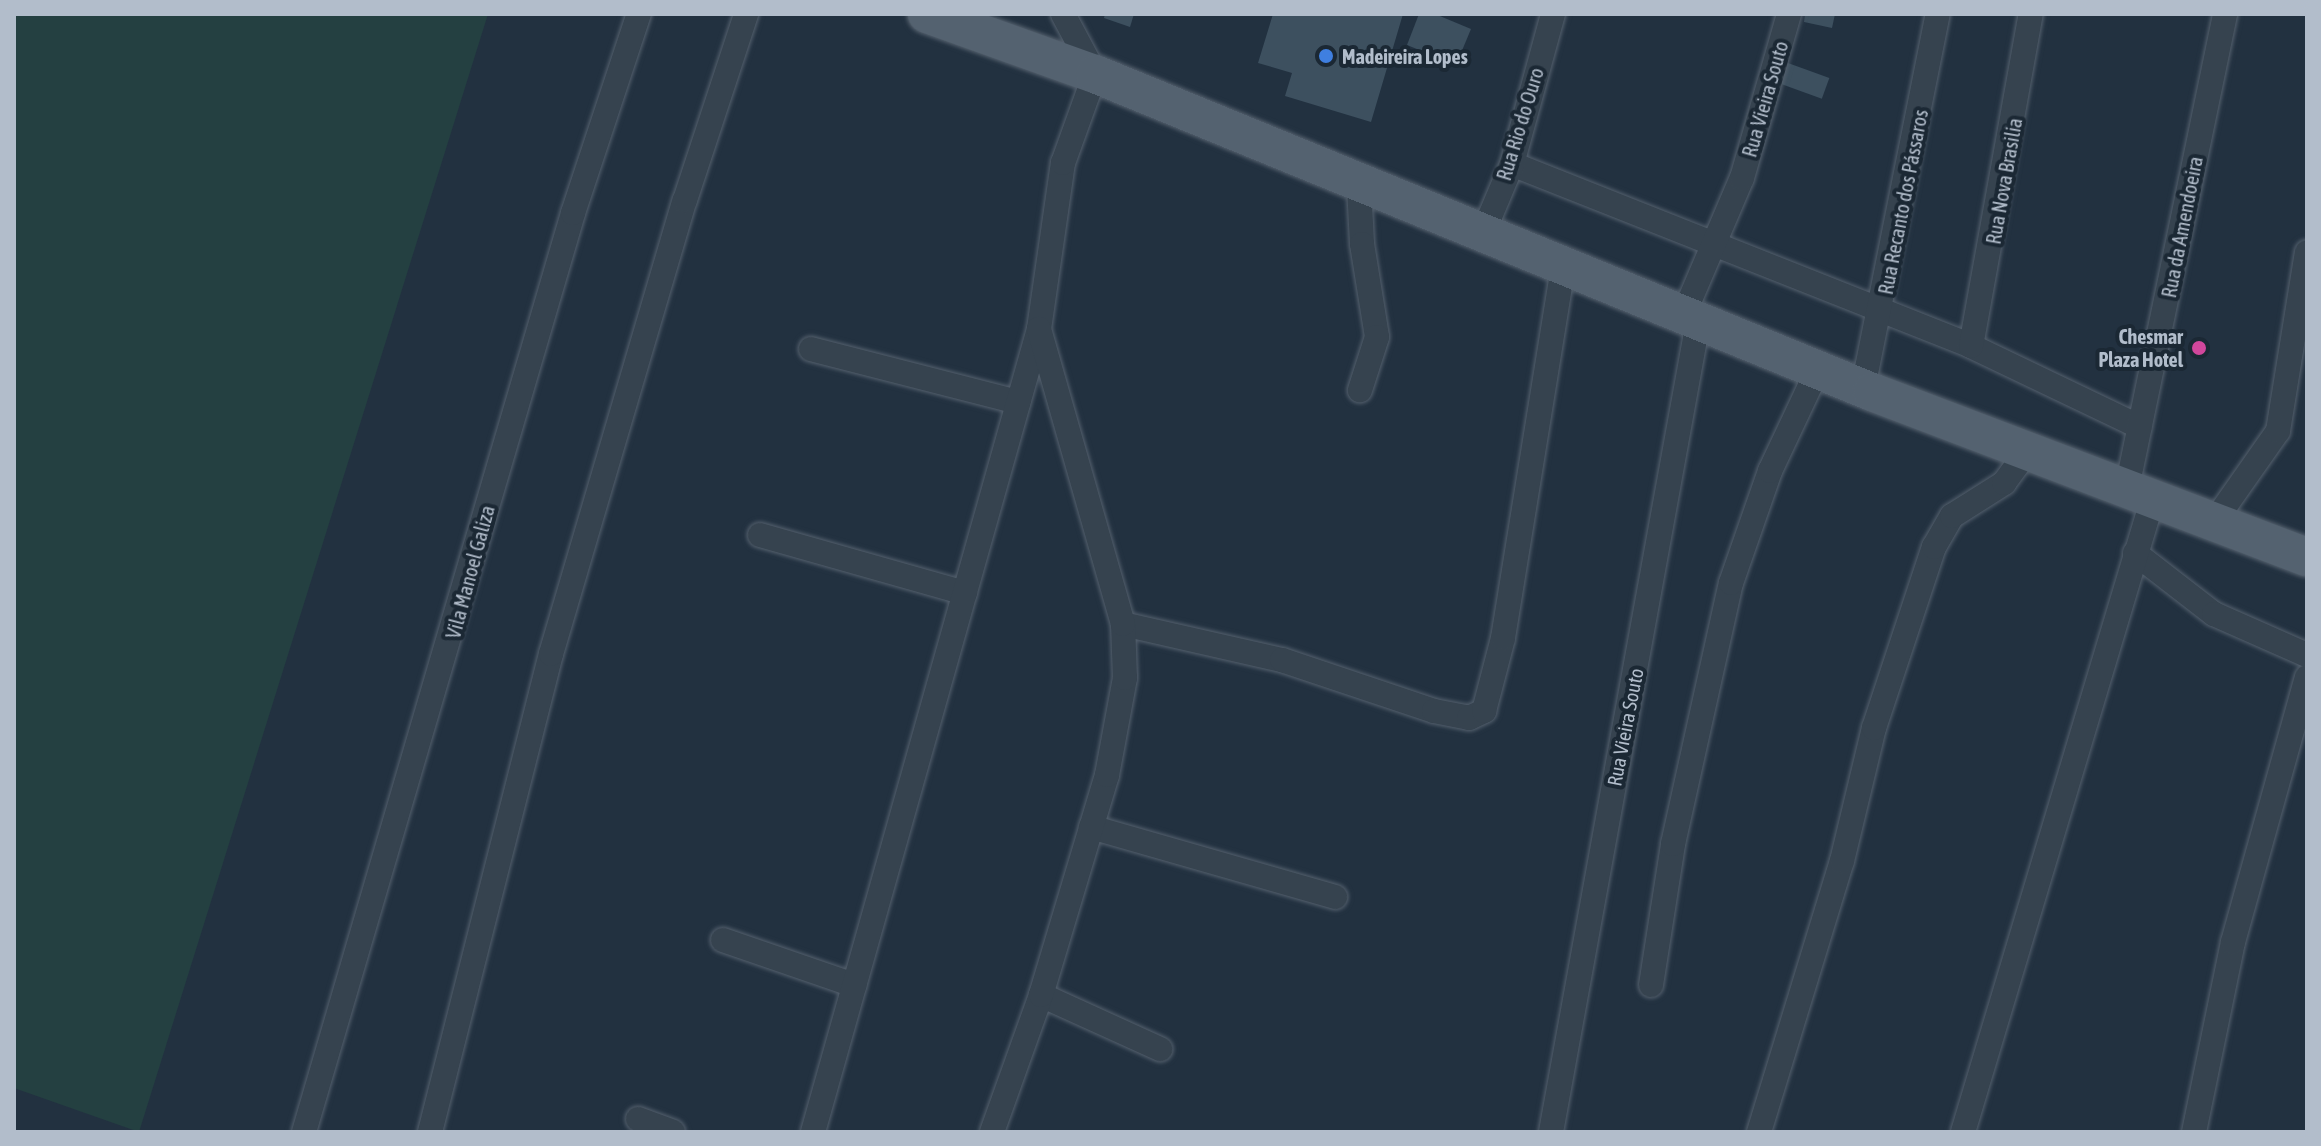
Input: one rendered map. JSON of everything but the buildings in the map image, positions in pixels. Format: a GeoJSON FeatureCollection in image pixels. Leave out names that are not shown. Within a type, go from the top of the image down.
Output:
{"type":"FeatureCollection","features":[{"type":"Feature","properties":{"kind":"main road"},"geometry":{"type":"LineString","coordinates":[[927,14],[1095,74],[1359,186],[1483,233],[1863,388],[2307,557]]}},
{"type":"Feature","properties":{"kind":"street","name":"Vila Manoel Galiza"},"geometry":{"type":"LineString","coordinates":[[304,1132],[573,213],[639,14]]}},
{"type":"Feature","properties":{"kind":"street"},"geometry":{"type":"LineString","coordinates":[[430,1132],[551,654],[685,200],[746,14]]}},
{"type":"Feature","properties":{"kind":"street"},"geometry":{"type":"LineString","coordinates":[[813,1132],[1039,329],[1063,163],[1095,74],[1063,14]]}},
{"type":"Feature","properties":{"kind":"street","name":"Rua Rio do Ouro"},"geometry":{"type":"LineString","coordinates":[[1483,233],[1512,164],[1553,14]]}},
{"type":"Feature","properties":{"kind":"street","name":"Rua Vieira Souto"},"geometry":{"type":"LineString","coordinates":[[1551,1132],[1690,319],[1718,244],[1789,14]]}},
{"type":"Feature","properties":{"kind":"street","name":"Rua Recanto dos Pássaros"},"geometry":{"type":"LineString","coordinates":[[1863,388],[1881,315],[1938,14]]}},
{"type":"Feature","properties":{"kind":"street","name":"Rua Nova Brasilia"},"geometry":{"type":"LineString","coordinates":[[1971,346],[2031,14]]}},
{"type":"Feature","properties":{"kind":"street","name":"Rua da Amendoeira"},"geometry":{"type":"LineString","coordinates":[[1963,1132],[2135,553],[2140,493],[2140,427],[2225,14]]}},
{"type":"Feature","properties":{"kind":"street"},"geometry":{"type":"LineString","coordinates":[[1512,164],[1718,244],[1881,315],[1971,346],[2140,427]]}},
{"type":"Feature","properties":{"kind":"street"},"geometry":{"type":"LineString","coordinates":[[1359,186],[1362,244],[1377,337],[1375,358],[1360,390]]}},
{"type":"Feature","properties":{"kind":"street"},"geometry":{"type":"LineString","coordinates":[[2214,522],[2278,431],[2307,252]]}},
{"type":"Feature","properties":{"kind":"street"},"geometry":{"type":"LineString","coordinates":[[1123,624],[1282,660],[1434,711],[1469,718],[1484,711],[1508,614],[1563,266]]}},
{"type":"Feature","properties":{"kind":"street"},"geometry":{"type":"LineString","coordinates":[[992,1132],[1041,995],[1091,827],[1120,709],[1123,624],[1039,329]]}},
{"type":"Feature","properties":{"kind":"street"},"geometry":{"type":"LineString","coordinates":[[811,349],[1018,402]]}},
{"type":"Feature","properties":{"kind":"street"},"geometry":{"type":"LineString","coordinates":[[1651,985],[1673,844],[1731,583],[1774,461],[1818,369]]}},
{"type":"Feature","properties":{"kind":"street"},"geometry":{"type":"LineString","coordinates":[[1759,1132],[1842,861],[1874,728],[1934,547],[1952,516],[2004,483],[2029,449]]}},
{"type":"Feature","properties":{"kind":"street"},"geometry":{"type":"LineString","coordinates":[[760,535],[965,593]]}},
{"type":"Feature","properties":{"kind":"street"},"geometry":{"type":"LineString","coordinates":[[2135,553],[2214,614],[2307,655]]}},
{"type":"Feature","properties":{"kind":"street"},"geometry":{"type":"LineString","coordinates":[[2194,1132],[2233,942],[2307,677]]}},
{"type":"Feature","properties":{"kind":"street"},"geometry":{"type":"LineString","coordinates":[[1091,827],[1335,897]]}},
{"type":"Feature","properties":{"kind":"street"},"geometry":{"type":"LineString","coordinates":[[723,940],[854,985]]}},
{"type":"Feature","properties":{"kind":"street"},"geometry":{"type":"LineString","coordinates":[[1041,995],[1160,1049]]}},
{"type":"Feature","properties":{"kind":"street"},"geometry":{"type":"LineString","coordinates":[[638,1119],[673,1132]]}},
{"type":"Feature","properties":{"kind":"green space"},"geometry":{"type":"Polygon","coordinates":[[[14,14],[488,14],[139,1132],[14,1088],[14,14]]]}},
{"type":"Feature","properties":{"kind":"place","name":"Madeireira Lopes"},"geometry":{"type":"Point","coordinates":[1326,56]}},
{"type":"Feature","properties":{"kind":"place","name":"Chesmar Plaza Hotel"},"geometry":{"type":"Point","coordinates":[2199,348]}}]}
